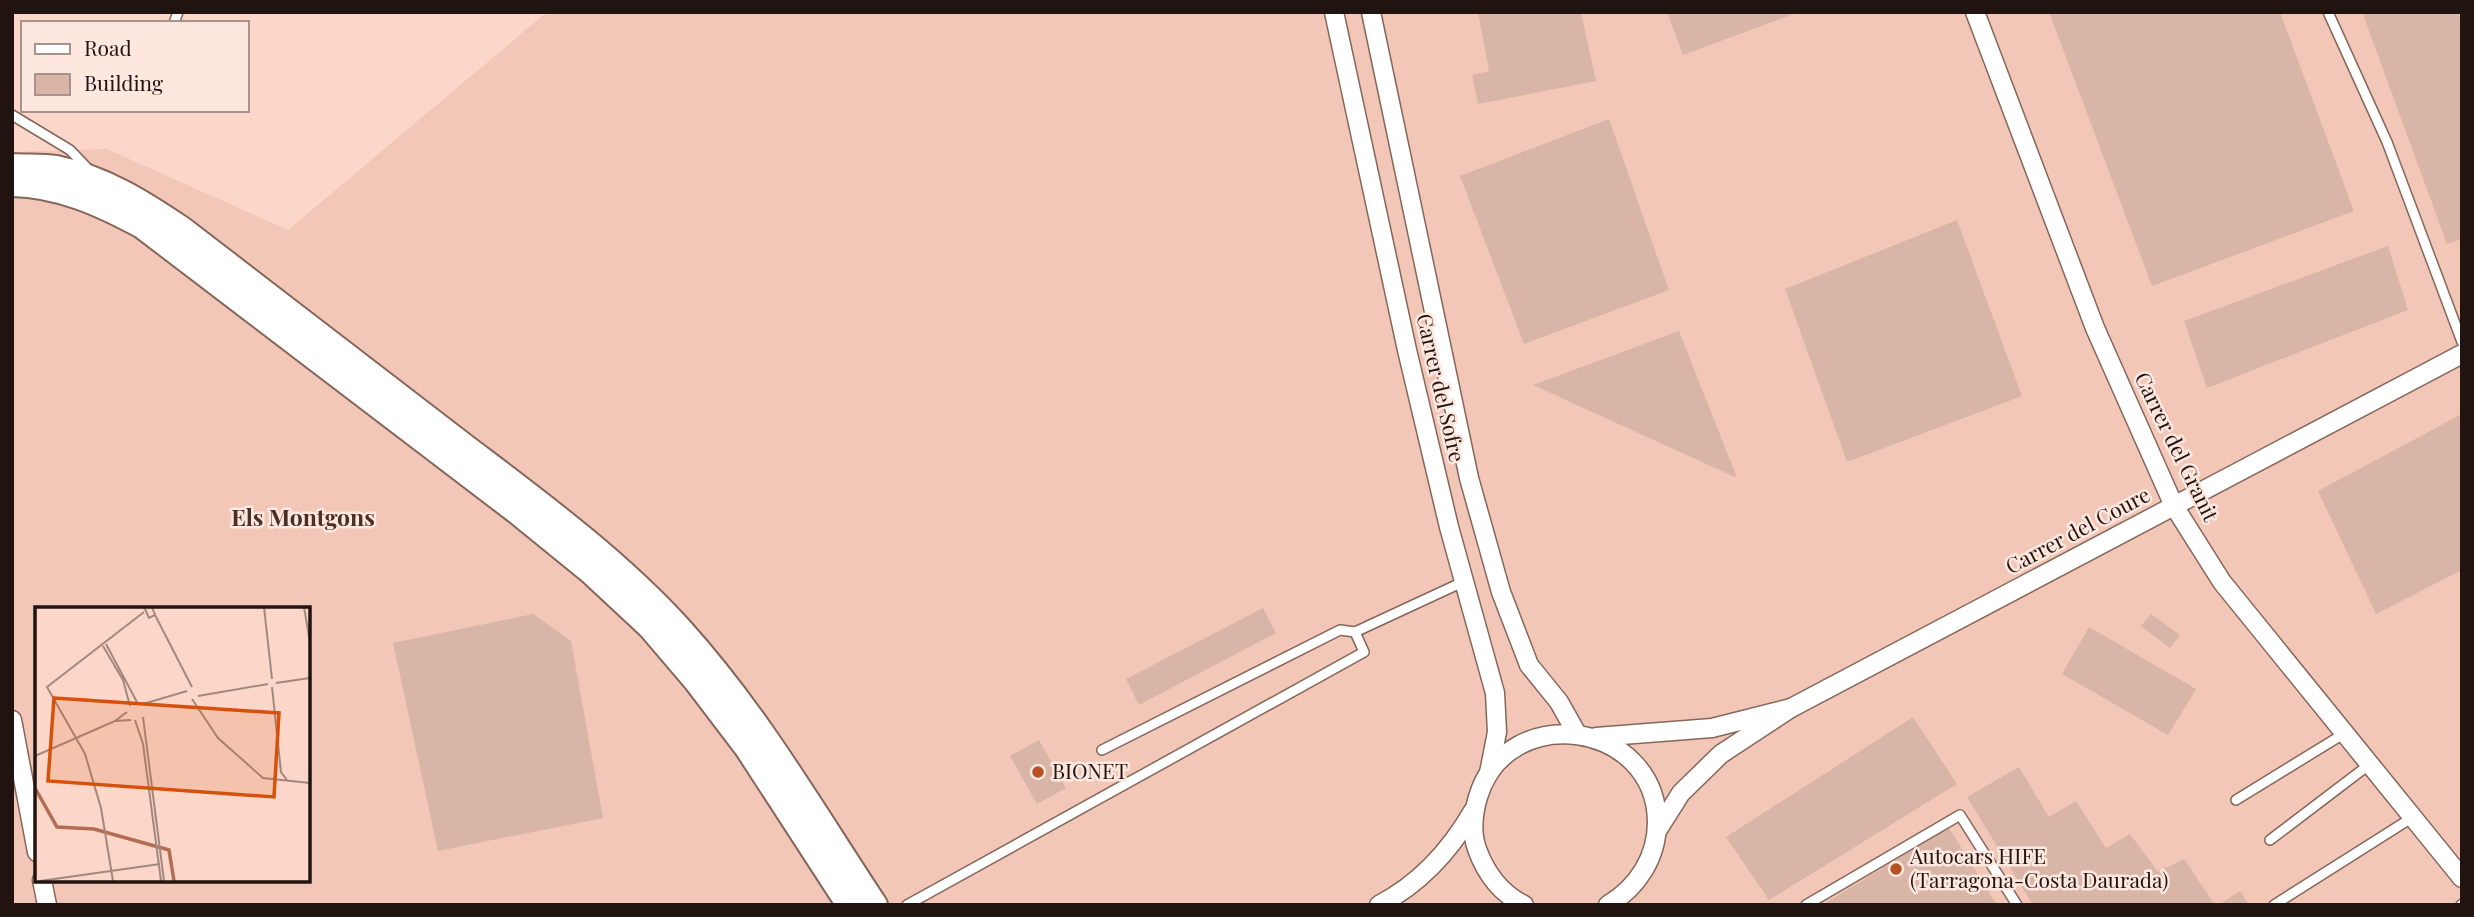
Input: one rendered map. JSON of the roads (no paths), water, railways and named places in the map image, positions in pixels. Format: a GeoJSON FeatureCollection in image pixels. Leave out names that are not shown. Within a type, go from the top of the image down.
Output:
{"type":"FeatureCollection","features":[{"type":"Feature","properties":{"kind":"main road"},"geometry":{"type":"LineString","coordinates":[[12,166],[54,168],[100,180],[131,195],[182,229],[505,477],[623,573],[680,630],[735,695],[772,745],[875,905]]}},
{"type":"Feature","properties":{"kind":"main road"},"geometry":{"type":"LineString","coordinates":[[12,184],[41,186],[68,192],[104,206],[142,226],[516,511],[591,572],[650,627],[696,681],[747,748],[849,905]]}},
{"type":"Feature","properties":{"kind":"street","name":"Carrer del Sofre"},"geometry":{"type":"LineString","coordinates":[[1334,12],[1407,350],[1449,527],[1495,693],[1497,732],[1489,773]]}},
{"type":"Feature","properties":{"kind":"street","name":"Carrer del Sofre"},"geometry":{"type":"LineString","coordinates":[[1371,12],[1415,232],[1469,478],[1497,579],[1529,665],[1584,736]]}},
{"type":"Feature","properties":{"kind":"street","name":"Carrer del Granit"},"geometry":{"type":"LineString","coordinates":[[1975,12],[2095,328],[2174,506],[2222,582],[2462,878]]}},
{"type":"Feature","properties":{"kind":"street","name":"Carrer del Coure"},"geometry":{"type":"LineString","coordinates":[[1657,831],[1681,793],[1721,754],[1791,708],[2462,355]]}},
{"type":"Feature","properties":{"kind":"street","name":"Carrer del Coure"},"geometry":{"type":"LineString","coordinates":[[1489,773],[1502,757],[1529,740],[1550,734],[1584,736],[1712,728],[1791,708]]}},
{"type":"Feature","properties":{"kind":"street"},"geometry":{"type":"LineString","coordinates":[[12,720],[35,841]]}},
{"type":"Feature","properties":{"kind":"street"},"geometry":{"type":"LineString","coordinates":[[1584,736],[1604,741],[1619,750],[1643,776],[1652,795],[1657,816],[1657,831],[1648,862],[1635,882],[1608,905]]}},
{"type":"Feature","properties":{"kind":"street"},"geometry":{"type":"LineString","coordinates":[[1489,773],[1480,789],[1475,808],[1475,843],[1482,863],[1501,890],[1524,905]]}},
{"type":"Feature","properties":{"kind":"street"},"geometry":{"type":"LineString","coordinates":[[1379,905],[1425,874],[1457,838],[1475,808]]}},
{"type":"Feature","properties":{"kind":"street"},"geometry":{"type":"LineString","coordinates":[[42,882],[47,905]]}},
{"type":"Feature","properties":{"kind":"street"},"geometry":{"type":"LineString","coordinates":[[1635,882],[1637,905]]}},
{"type":"Feature","properties":{"kind":"lane"},"geometry":{"type":"LineString","coordinates":[[2328,12],[2387,142],[2462,342]]}},
{"type":"Feature","properties":{"kind":"lane"},"geometry":{"type":"LineString","coordinates":[[12,115],[70,150],[100,180]]}},
{"type":"Feature","properties":{"kind":"lane"},"geometry":{"type":"LineString","coordinates":[[1102,750],[1340,629],[1355,632],[1465,581]]}},
{"type":"Feature","properties":{"kind":"lane"},"geometry":{"type":"LineString","coordinates":[[907,905],[1364,652],[1355,632]]}},
{"type":"Feature","properties":{"kind":"lane"},"geometry":{"type":"LineString","coordinates":[[2236,800],[2345,733]]}},
{"type":"Feature","properties":{"kind":"lane"},"geometry":{"type":"LineString","coordinates":[[2270,840],[2370,764]]}},
{"type":"Feature","properties":{"kind":"lane"},"geometry":{"type":"LineString","coordinates":[[1806,905],[1961,815],[2017,905]]}},
{"type":"Feature","properties":{"kind":"lane"},"geometry":{"type":"LineString","coordinates":[[2274,905],[2413,817]]}},
{"type":"Feature","properties":{"kind":"place","name":"BIONET"},"geometry":{"type":"Point","coordinates":[1038,772]}},
{"type":"Feature","properties":{"kind":"place","name":"Autocars HIFE (Tarragona-Costa Daurada)"},"geometry":{"type":"Point","coordinates":[1896,869]}},
{"type":"Feature","properties":{"kind":"district","name":"Els Montgons"},"geometry":{"type":"Point","coordinates":[303,518]}}]}
